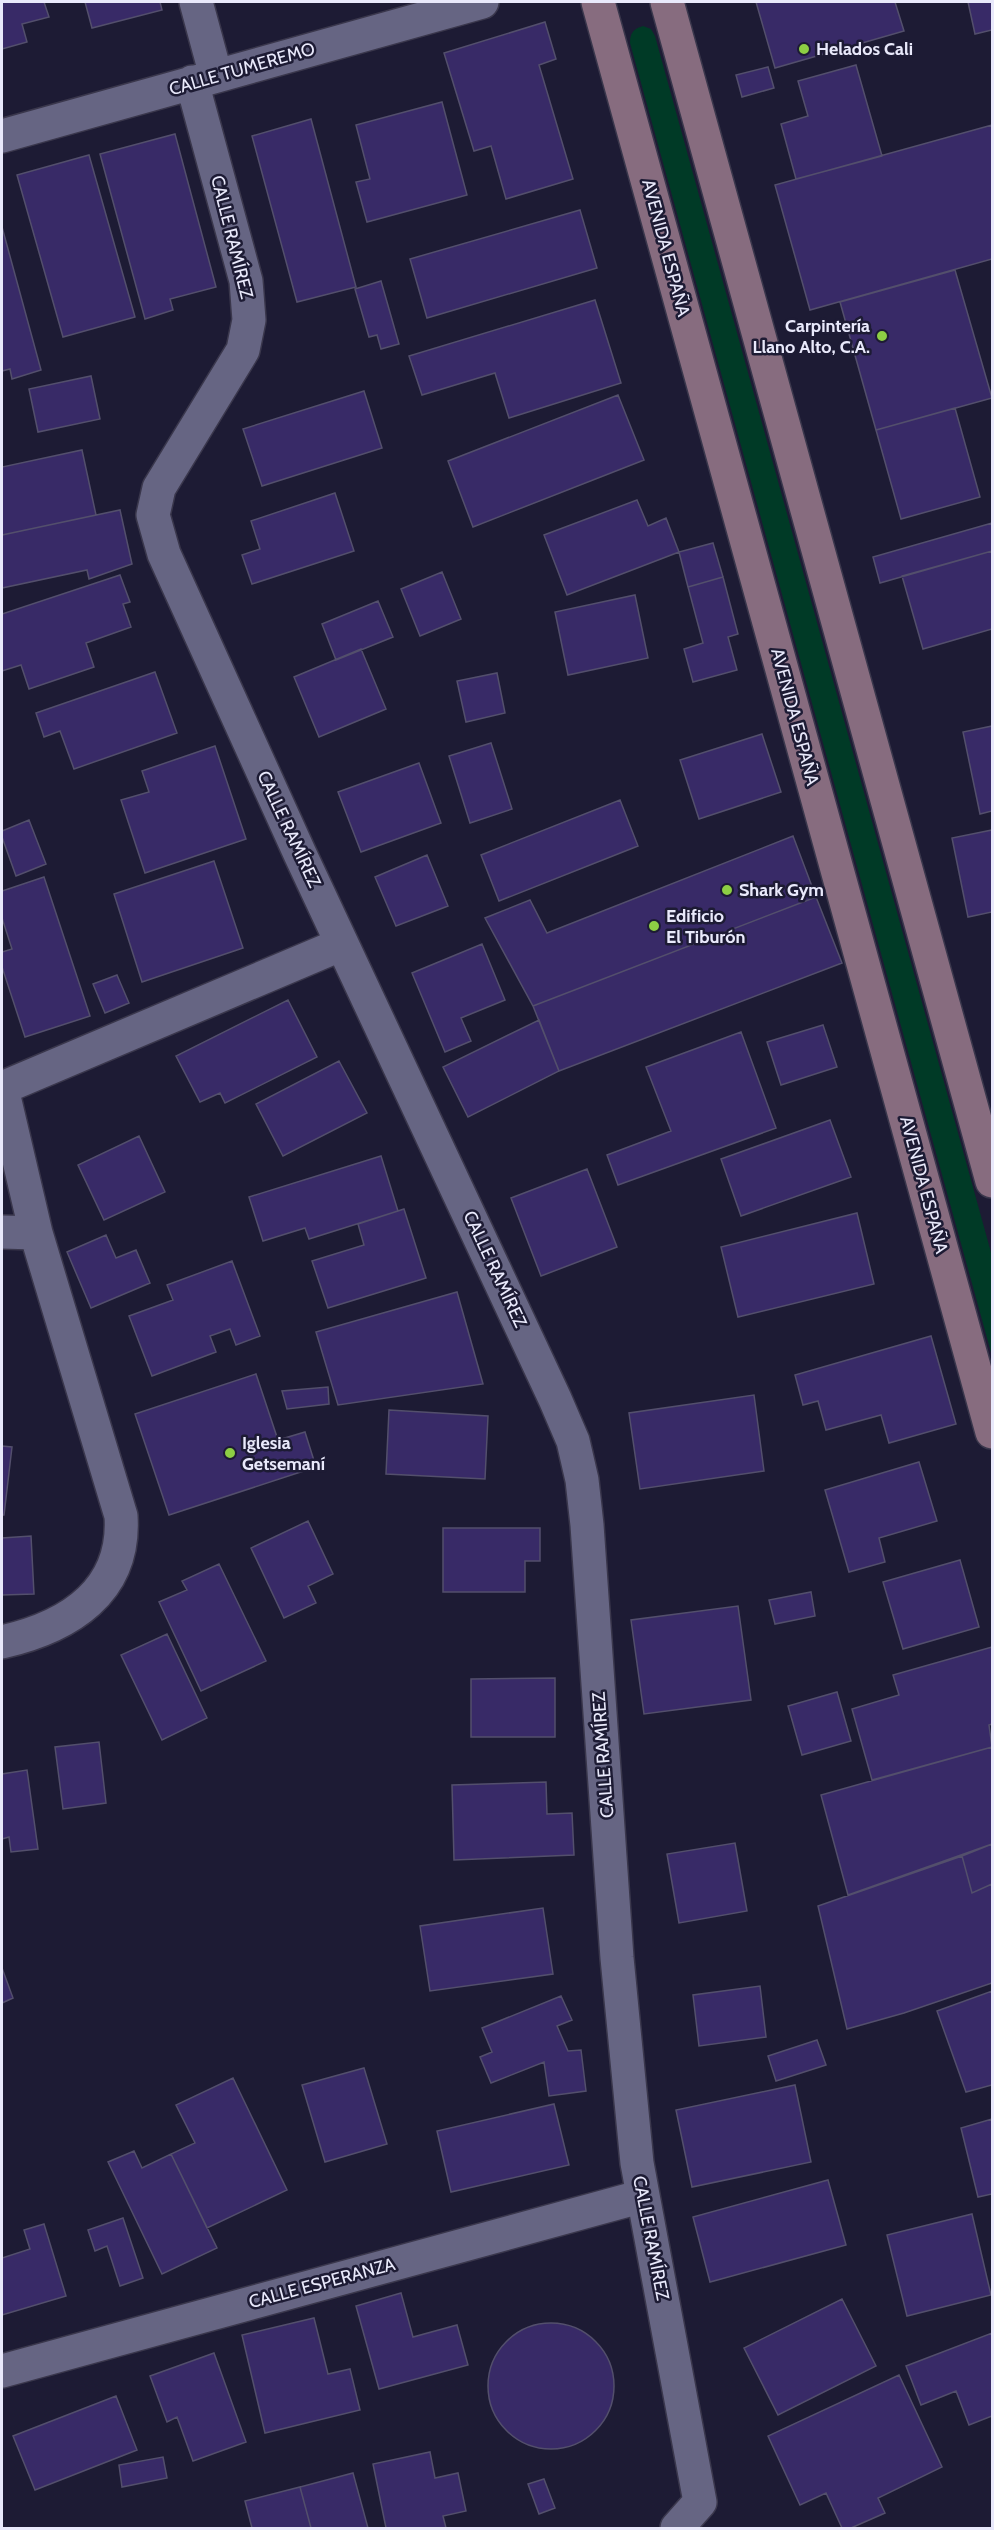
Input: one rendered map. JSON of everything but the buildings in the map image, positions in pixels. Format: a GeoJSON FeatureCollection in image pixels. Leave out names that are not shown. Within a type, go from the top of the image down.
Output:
{"type":"FeatureCollection","features":[{"type":"Feature","properties":{"kind":"main road","name":"AVENIDA ESPAÑA"},"geometry":{"type":"LineString","coordinates":[[598,2],[993,1432]]}},
{"type":"Feature","properties":{"kind":"main road"},"geometry":{"type":"LineString","coordinates":[[667,2],[993,1181]]}},
{"type":"Feature","properties":{"kind":"street","name":"CALLE RAMÍREZ"},"geometry":{"type":"LineString","coordinates":[[196,2],[204,79],[246,281],[249,320],[243,350],[167,472],[159,488],[153,515],[164,554],[342,944],[555,1398],[573,1442],[582,1480],[587,1525],[624,2041],[637,2163],[700,2502],[677,2529]]}},
{"type":"Feature","properties":{"kind":"street","name":"CALLE TUMEREMO"},"geometry":{"type":"LineString","coordinates":[[2,136],[482,2]]}},
{"type":"Feature","properties":{"kind":"street"},"geometry":{"type":"LineString","coordinates":[[2,1642],[21,1638],[55,1624],[80,1610],[106,1582],[115,1566],[122,1538],[121,1516],[36,1233],[2,1088],[342,944]]}},
{"type":"Feature","properties":{"kind":"street"},"geometry":{"type":"LineString","coordinates":[[2,1232],[36,1233]]}},
{"type":"Feature","properties":{"kind":"street","name":"CALLE ESPERANZA"},"geometry":{"type":"LineString","coordinates":[[2,2371],[643,2196]]}},
{"type":"Feature","properties":{"kind":"green space"},"geometry":{"type":"Polygon","coordinates":[[[643,26],[651,29],[655,36],[992,1256],[992,1356],[630,43],[633,32],[643,26]]]}},
{"type":"Feature","properties":{"kind":"place","name":"Helados Cali"},"geometry":{"type":"Point","coordinates":[804,49]}},
{"type":"Feature","properties":{"kind":"place","name":"Carpintería Llano Alto, C.A."},"geometry":{"type":"Point","coordinates":[882,336]}},
{"type":"Feature","properties":{"kind":"place","name":"Shark Gym"},"geometry":{"type":"Point","coordinates":[727,890]}},
{"type":"Feature","properties":{"kind":"place","name":"Edificio El Tiburón"},"geometry":{"type":"Point","coordinates":[654,926]}},
{"type":"Feature","properties":{"kind":"place","name":"Iglesia Getsemaní"},"geometry":{"type":"Point","coordinates":[230,1453]}}]}
